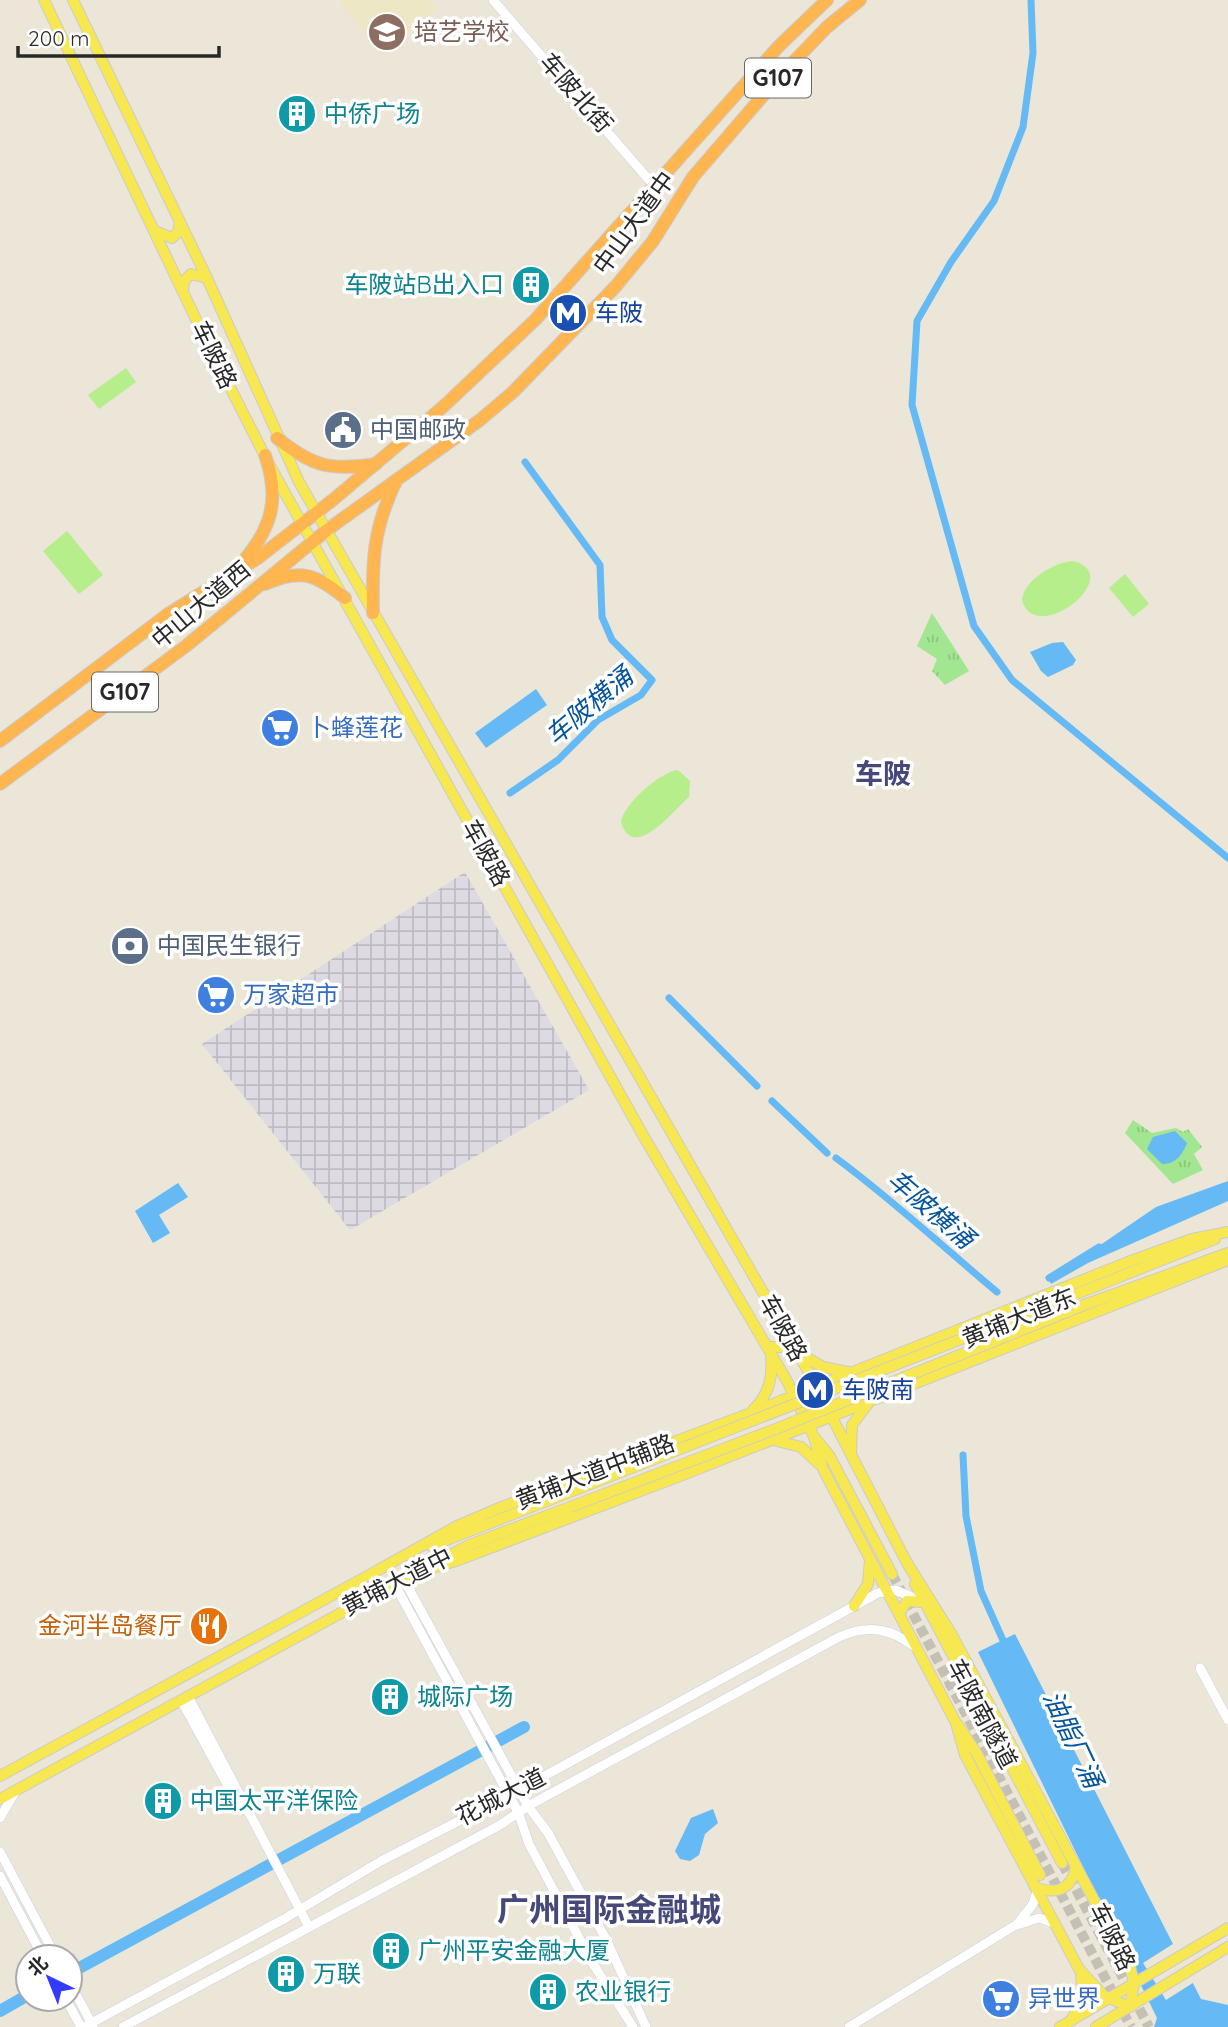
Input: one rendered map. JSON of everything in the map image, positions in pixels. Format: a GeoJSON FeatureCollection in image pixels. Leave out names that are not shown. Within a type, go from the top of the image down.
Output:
{"type":"FeatureCollection","features":[{"type":"Feature","properties":{"kind":"highway","name":"中山大道中"},"geometry":{"type":"LineString","coordinates":[[303,524],[444,406],[535,320],[656,188],[779,46],[827,0]]}},
{"type":"Feature","properties":{"kind":"highway","name":"中山大道中"},"geometry":{"type":"LineString","coordinates":[[327,530],[495,408],[580,326],[648,248],[685,188],[748,113],[806,48],[860,0]]}},
{"type":"Feature","properties":{"kind":"highway"},"geometry":{"type":"LineString","coordinates":[[278,438],[298,454],[326,467],[376,464]]}},
{"type":"Feature","properties":{"kind":"highway"},"geometry":{"type":"LineString","coordinates":[[223,580],[247,558],[270,514],[274,487],[265,455]]}},
{"type":"Feature","properties":{"kind":"highway"},"geometry":{"type":"LineString","coordinates":[[373,613],[375,538],[379,520],[398,478]]}},
{"type":"Feature","properties":{"kind":"highway"},"geometry":{"type":"LineString","coordinates":[[347,488],[345,501],[355,509]]}},
{"type":"Feature","properties":{"kind":"highway","name":"中山大道西"},"geometry":{"type":"LineString","coordinates":[[0,741],[168,614],[223,580],[303,524]]}},
{"type":"Feature","properties":{"kind":"highway","name":"中山大道西"},"geometry":{"type":"LineString","coordinates":[[0,784],[186,646],[327,530]]}},
{"type":"Feature","properties":{"kind":"highway"},"geometry":{"type":"LineString","coordinates":[[276,544],[285,548],[287,562]]}},
{"type":"Feature","properties":{"kind":"highway"},"geometry":{"type":"LineString","coordinates":[[246,594],[276,580],[303,574],[319,578],[345,598]]}},
{"type":"Feature","properties":{"kind":"main road","name":"车陂路"},"geometry":{"type":"LineString","coordinates":[[44,0],[265,455],[644,1137],[794,1395],[811,1432],[823,1469],[956,1723],[965,1755],[1054,1923],[1079,1969],[1094,1988],[1110,1999],[1130,2007],[1134,1985],[1130,1967],[948,1628],[907,1563],[796,1350],[317,513],[278,438],[207,278],[73,0]]}},
{"type":"Feature","properties":{"kind":"main road"},"geometry":{"type":"LineString","coordinates":[[155,231],[172,238],[178,232],[180,222]]}},
{"type":"Feature","properties":{"kind":"main road"},"geometry":{"type":"LineString","coordinates":[[183,290],[184,281],[191,274],[207,278]]}},
{"type":"Feature","properties":{"kind":"main road"},"geometry":{"type":"LineString","coordinates":[[469,823],[483,826],[489,812]]}},
{"type":"Feature","properties":{"kind":"main road"},"geometry":{"type":"LineString","coordinates":[[491,862],[497,849],[511,852]]}},
{"type":"Feature","properties":{"kind":"main road","name":"黄埔大道东"},"geometry":{"type":"LineString","coordinates":[[809,1401],[1228,1233]]}},
{"type":"Feature","properties":{"kind":"main road","name":"黄埔大道中辅路"},"geometry":{"type":"LineString","coordinates":[[380,1569],[468,1521],[733,1420],[1166,1248],[1228,1233]]}},
{"type":"Feature","properties":{"kind":"main road","name":"黄埔大道东"},"geometry":{"type":"LineString","coordinates":[[816,1413],[1084,1305],[1228,1253]]}},
{"type":"Feature","properties":{"kind":"main road","name":"黄埔大道中辅路"},"geometry":{"type":"LineString","coordinates":[[403,1579],[770,1441],[811,1432],[830,1418],[1228,1260]]}},
{"type":"Feature","properties":{"kind":"main road"},"geometry":{"type":"LineString","coordinates":[[748,1414],[762,1401],[769,1387],[769,1350],[781,1347],[787,1336]]}},
{"type":"Feature","properties":{"kind":"main road"},"geometry":{"type":"LineString","coordinates":[[796,1350],[823,1367],[854,1372]]}},
{"type":"Feature","properties":{"kind":"main road"},"geometry":{"type":"LineString","coordinates":[[908,1350],[905,1360],[907,1372],[919,1382]]}},
{"type":"Feature","properties":{"kind":"main road"},"geometry":{"type":"LineString","coordinates":[[853,1462],[850,1444],[852,1426],[862,1409],[882,1397],[871,1383],[869,1376],[872,1365]]}},
{"type":"Feature","properties":{"kind":"main road","name":"黄埔大道中"},"geometry":{"type":"LineString","coordinates":[[0,1776],[380,1569],[565,1494],[809,1401]]}},
{"type":"Feature","properties":{"kind":"main road","name":"黄埔大道中"},"geometry":{"type":"LineString","coordinates":[[0,1799],[315,1625],[469,1545],[816,1413]]}},
{"type":"Feature","properties":{"kind":"main road"},"geometry":{"type":"LineString","coordinates":[[733,1420],[748,1432],[749,1442],[745,1451]]}},
{"type":"Feature","properties":{"kind":"main road"},"geometry":{"type":"LineString","coordinates":[[811,1432],[829,1455],[892,1574]]}},
{"type":"Feature","properties":{"kind":"main road"},"geometry":{"type":"LineString","coordinates":[[678,1440],[687,1445],[693,1453],[694,1464],[690,1472]]}},
{"type":"Feature","properties":{"kind":"main road"},"geometry":{"type":"LineString","coordinates":[[770,1441],[788,1442],[801,1447],[823,1469]]}},
{"type":"Feature","properties":{"kind":"main road"},"geometry":{"type":"LineString","coordinates":[[854,1605],[868,1584],[870,1557]]}},
{"type":"Feature","properties":{"kind":"main road","name":"车陂南隧道"},"geometry":{"type":"LineString","coordinates":[[907,1563],[923,1602],[1062,1864]]}},
{"type":"Feature","properties":{"kind":"main road"},"geometry":{"type":"LineString","coordinates":[[900,1614],[907,1601],[923,1602]]}},
{"type":"Feature","properties":{"kind":"main road"},"geometry":{"type":"LineString","coordinates":[[305,1608],[303,1620],[315,1625]]}},
{"type":"Feature","properties":{"kind":"main road"},"geometry":{"type":"LineString","coordinates":[[238,1645],[246,1645],[251,1650],[248,1663]]}},
{"type":"Feature","properties":{"kind":"main road"},"geometry":{"type":"LineString","coordinates":[[956,1723],[977,1754],[1041,1875]]}},
{"type":"Feature","properties":{"kind":"main road"},"geometry":{"type":"LineString","coordinates":[[1036,1889],[1061,1890],[1073,1879],[1076,1866]]}},
{"type":"Feature","properties":{"kind":"main road"},"geometry":{"type":"LineString","coordinates":[[1065,2024],[1228,1928]]}},
{"type":"Feature","properties":{"kind":"main road"},"geometry":{"type":"LineString","coordinates":[[1096,2027],[1225,1949]]}},
{"type":"Feature","properties":{"kind":"main road"},"geometry":{"type":"LineString","coordinates":[[1065,2024],[1083,1997],[1079,1969]]}},
{"type":"Feature","properties":{"kind":"street","name":"车陂北街"},"geometry":{"type":"LineString","coordinates":[[493,0],[656,188]]}},
{"type":"Feature","properties":{"kind":"street"},"geometry":{"type":"LineString","coordinates":[[403,1579],[528,1806],[548,1833],[607,1941],[646,2027]]}},
{"type":"Feature","properties":{"kind":"street"},"geometry":{"type":"LineString","coordinates":[[403,1579],[480,1742],[518,1812],[529,1844],[592,1962],[633,2027]]}},
{"type":"Feature","properties":{"kind":"street"},"geometry":{"type":"LineString","coordinates":[[887,1590],[906,1593],[923,1602]]}},
{"type":"Feature","properties":{"kind":"street","name":"花城大道"},"geometry":{"type":"LineString","coordinates":[[87,2026],[300,1910],[381,1861],[508,1793],[519,1790],[854,1605],[887,1590]]}},
{"type":"Feature","properties":{"kind":"street","name":"花城大道"},"geometry":{"type":"LineString","coordinates":[[123,2027],[848,1633],[877,1628],[917,1648]]}},
{"type":"Feature","properties":{"kind":"street"},"geometry":{"type":"LineString","coordinates":[[1200,1668],[1228,1720]]}},
{"type":"Feature","properties":{"kind":"street"},"geometry":{"type":"LineString","coordinates":[[185,1698],[239,1806],[247,1811],[309,1927]]}},
{"type":"Feature","properties":{"kind":"street"},"geometry":{"type":"LineString","coordinates":[[0,1818],[16,1790]]}},
{"type":"Feature","properties":{"kind":"street"},"geometry":{"type":"LineString","coordinates":[[0,1852],[49,1943]]}},
{"type":"Feature","properties":{"kind":"street"},"geometry":{"type":"LineString","coordinates":[[0,1876],[36,1943]]}},
{"type":"Feature","properties":{"kind":"street"},"geometry":{"type":"LineString","coordinates":[[1014,1926],[1030,1909],[1036,1889]]}},
{"type":"Feature","properties":{"kind":"street"},"geometry":{"type":"LineString","coordinates":[[849,2027],[1014,1926],[1039,1918],[1054,1923]]}},
{"type":"Feature","properties":{"kind":"shaded area","name":"培艺学校"},"geometry":{"type":"Polygon","coordinates":[[[429,0],[437,9],[383,54],[339,2],[429,0]]]}},
{"type":"Feature","properties":{"kind":"shaded area"},"geometry":{"type":"Polygon","coordinates":[[[465,872],[589,1090],[350,1230],[202,1044],[465,872]]]}},
{"type":"Feature","properties":{"kind":"green space"},"geometry":{"type":"Polygon","coordinates":[[[126,368],[136,382],[99,409],[88,395],[126,368]]]}},
{"type":"Feature","properties":{"kind":"green space"},"geometry":{"type":"Polygon","coordinates":[[[67,531],[103,575],[79,594],[43,551],[67,531]]]}},
{"type":"Feature","properties":{"kind":"green space"},"geometry":{"type":"Polygon","coordinates":[[[1073,561],[1087,569],[1090,580],[1084,592],[1073,604],[1058,612],[1043,616],[1030,613],[1022,600],[1028,586],[1049,569],[1073,561]]]}},
{"type":"Feature","properties":{"kind":"green space"},"geometry":{"type":"Polygon","coordinates":[[[1125,574],[1149,604],[1133,617],[1109,588],[1125,574]]]}},
{"type":"Feature","properties":{"kind":"green space"},"geometry":{"type":"Polygon","coordinates":[[[932,613],[969,671],[945,685],[932,671],[937,659],[917,646],[932,613]]]}},
{"type":"Feature","properties":{"kind":"green space"},"geometry":{"type":"Polygon","coordinates":[[[678,770],[690,781],[689,797],[644,836],[635,837],[627,833],[621,822],[635,798],[662,776],[678,770]]]}},
{"type":"Feature","properties":{"kind":"green space"},"geometry":{"type":"Polygon","coordinates":[[[1133,1120],[1152,1133],[1176,1128],[1183,1132],[1188,1129],[1202,1147],[1194,1154],[1203,1170],[1173,1184],[1125,1133],[1133,1120]]]}},
{"type":"Feature","properties":{"kind":"water"},"geometry":{"type":"Polygon","coordinates":[[[1063,642],[1076,660],[1073,665],[1048,677],[1041,671],[1030,652],[1052,643],[1063,642]]]}},
{"type":"Feature","properties":{"kind":"water"},"geometry":{"type":"Polygon","coordinates":[[[536,689],[547,705],[486,748],[475,733],[536,689]]]}},
{"type":"Feature","properties":{"kind":"water"},"geometry":{"type":"Polygon","coordinates":[[[1175,1131],[1187,1143],[1178,1158],[1162,1164],[1147,1149],[1153,1137],[1175,1131]]]}},
{"type":"Feature","properties":{"kind":"water"},"geometry":{"type":"Polygon","coordinates":[[[1228,1181],[1228,1201],[1088,1263],[1051,1284],[1049,1280],[1156,1207],[1228,1181]]]}},
{"type":"Feature","properties":{"kind":"water"},"geometry":{"type":"Polygon","coordinates":[[[178,1183],[188,1197],[159,1215],[170,1233],[153,1243],[135,1211],[178,1183]]]}},
{"type":"Feature","properties":{"kind":"water"},"geometry":{"type":"Polygon","coordinates":[[[1015,1634],[1201,1999],[1228,2005],[1228,2027],[1154,2027],[1157,2018],[978,1652],[1015,1634]]]}},
{"type":"Feature","properties":{"kind":"water"},"geometry":{"type":"Polygon","coordinates":[[[713,1809],[718,1823],[705,1834],[699,1855],[690,1861],[680,1859],[675,1851],[691,1818],[713,1809]]]}},
{"type":"Feature","properties":{"kind":"pier"},"geometry":{"type":"Polygon","coordinates":[[[1176,1942],[1196,1981],[1166,2000],[1143,1963],[1176,1942]]]}},
{"type":"Feature","properties":{"kind":"waterway"},"geometry":{"type":"LineString","coordinates":[[1031,0],[1033,53],[1023,127],[994,201],[951,262],[917,321],[912,405],[974,626],[1012,680],[1228,858]]}},
{"type":"Feature","properties":{"kind":"waterway","name":"车陂横涌"},"geometry":{"type":"LineString","coordinates":[[510,793],[558,760],[598,720],[641,695],[652,680],[612,640],[602,617],[600,565],[525,462]]}},
{"type":"Feature","properties":{"kind":"waterway","name":"车陂横涌"},"geometry":{"type":"LineString","coordinates":[[669,998],[757,1086]]}},
{"type":"Feature","properties":{"kind":"waterway","name":"车陂横涌"},"geometry":{"type":"LineString","coordinates":[[772,1101],[827,1153]]}},
{"type":"Feature","properties":{"kind":"waterway","name":"车陂横涌"},"geometry":{"type":"LineString","coordinates":[[836,1158],[997,1292]]}},
{"type":"Feature","properties":{"kind":"waterway","name":"车陂横涌"},"geometry":{"type":"LineString","coordinates":[[1049,1278],[1099,1247]]}},
{"type":"Feature","properties":{"kind":"waterway","name":"油脂厂涌"},"geometry":{"type":"LineString","coordinates":[[963,1455],[966,1516],[981,1591],[1006,1647]]}},
{"type":"Feature","properties":{"kind":"waterway"},"geometry":{"type":"LineString","coordinates":[[84,1965],[524,1727]]}},
{"type":"Feature","properties":{"kind":"waterway"},"geometry":{"type":"LineString","coordinates":[[0,2011],[14,2003]]}},
{"type":"Feature","properties":{"kind":"tunnel"},"geometry":{"type":"LineString","coordinates":[[892,1574],[1131,2027]]}},
{"type":"Feature","properties":{"kind":"tunnel"},"geometry":{"type":"LineString","coordinates":[[1062,1863],[1149,2027]]}},
{"type":"Feature","properties":{"kind":"place","name":"培艺学校"},"geometry":{"type":"Point","coordinates":[387,32]}},
{"type":"Feature","properties":{"kind":"place","name":"中侨广场"},"geometry":{"type":"Point","coordinates":[297,114]}},
{"type":"Feature","properties":{"kind":"place","name":"车陂站B出入口"},"geometry":{"type":"Point","coordinates":[531,285]}},
{"type":"Feature","properties":{"kind":"place","name":"车陂"},"geometry":{"type":"Point","coordinates":[568,313]}},
{"type":"Feature","properties":{"kind":"place","name":"中国邮政"},"geometry":{"type":"Point","coordinates":[343,430]}},
{"type":"Feature","properties":{"kind":"place","name":"卜蜂莲花"},"geometry":{"type":"Point","coordinates":[280,728]}},
{"type":"Feature","properties":{"kind":"place","name":"中国民生银行"},"geometry":{"type":"Point","coordinates":[130,946]}},
{"type":"Feature","properties":{"kind":"place","name":"万家超市"},"geometry":{"type":"Point","coordinates":[216,995]}},
{"type":"Feature","properties":{"kind":"place","name":"车陂南"},"geometry":{"type":"Point","coordinates":[815,1390]}},
{"type":"Feature","properties":{"kind":"place","name":"金河半岛餐厅"},"geometry":{"type":"Point","coordinates":[209,1626]}},
{"type":"Feature","properties":{"kind":"place","name":"城际广场"},"geometry":{"type":"Point","coordinates":[390,1697]}},
{"type":"Feature","properties":{"kind":"place","name":"中国太平洋保险"},"geometry":{"type":"Point","coordinates":[163,1801]}},
{"type":"Feature","properties":{"kind":"place","name":"广州平安金融大厦"},"geometry":{"type":"Point","coordinates":[391,1951]}},
{"type":"Feature","properties":{"kind":"place","name":"万联"},"geometry":{"type":"Point","coordinates":[286,1974]}},
{"type":"Feature","properties":{"kind":"place","name":"农业银行"},"geometry":{"type":"Point","coordinates":[548,1992]}},
{"type":"Feature","properties":{"kind":"place","name":"异世界"},"geometry":{"type":"Point","coordinates":[1001,1999]}},
{"type":"Feature","properties":{"kind":"district","name":"车陂"},"geometry":{"type":"Point","coordinates":[883,774]}},
{"type":"Feature","properties":{"kind":"district","name":"广州国际金融城"},"geometry":{"type":"Point","coordinates":[609,1910]}}]}
